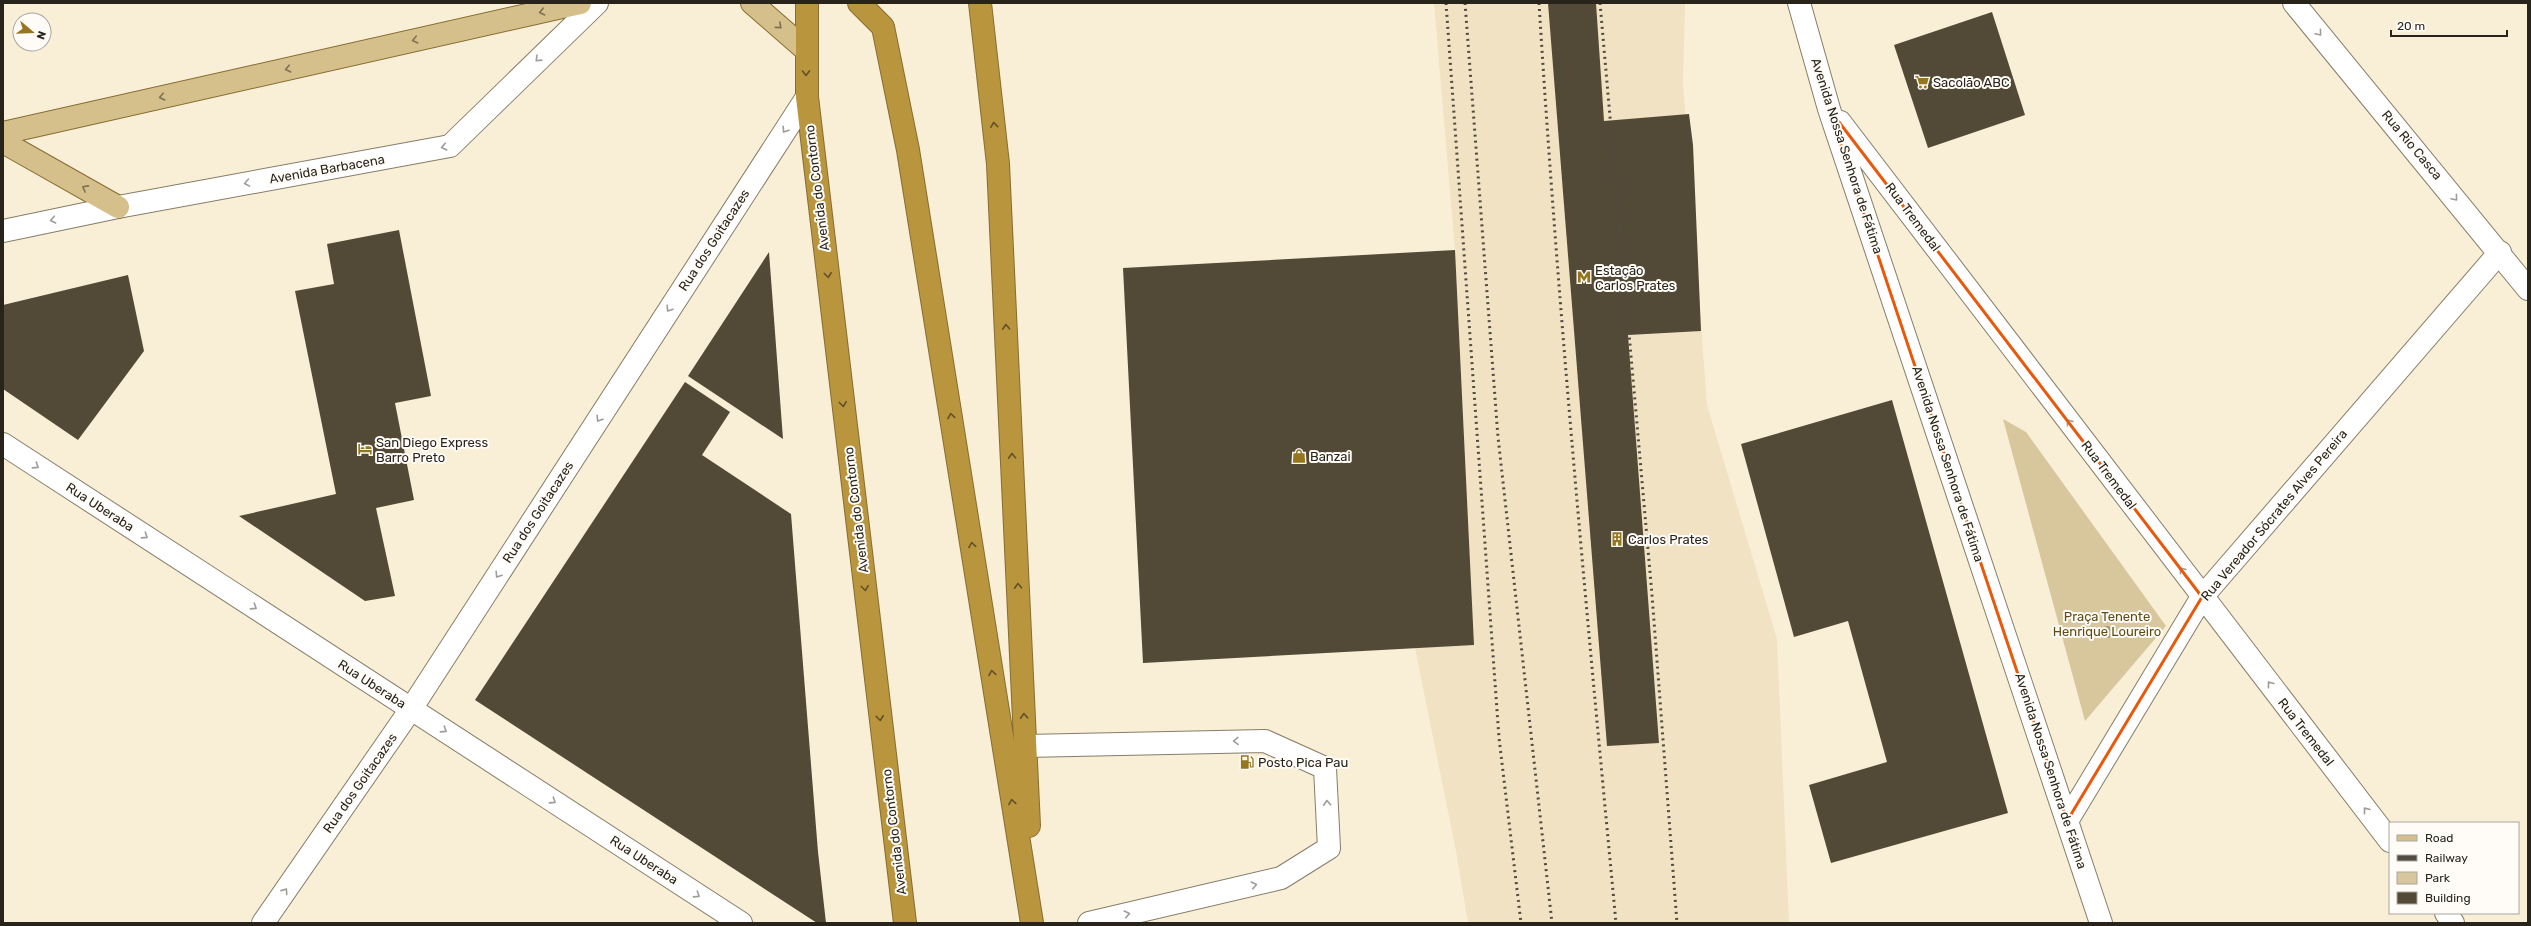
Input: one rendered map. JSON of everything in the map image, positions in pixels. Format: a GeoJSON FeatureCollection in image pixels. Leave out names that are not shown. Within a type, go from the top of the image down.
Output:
{"type":"FeatureCollection","features":[{"type":"Feature","properties":{"kind":"highway","name":"Avenida do Contorno"},"geometry":{"type":"LineString","coordinates":[[808,3],[806,50],[807,97],[904,923]]}},
{"type":"Feature","properties":{"kind":"highway"},"geometry":{"type":"LineString","coordinates":[[859,3],[883,27],[908,150],[1032,923]]}},
{"type":"Feature","properties":{"kind":"highway"},"geometry":{"type":"LineString","coordinates":[[980,3],[998,164],[1032,923]]}},
{"type":"Feature","properties":{"kind":"main road"},"geometry":{"type":"LineString","coordinates":[[3,133],[580,3]]}},
{"type":"Feature","properties":{"kind":"main road"},"geometry":{"type":"LineString","coordinates":[[752,3],[806,50]]}},
{"type":"Feature","properties":{"kind":"main road"},"geometry":{"type":"LineString","coordinates":[[3,142],[118,207]]}},
{"type":"Feature","properties":{"kind":"street","name":"Avenida Barbacena"},"geometry":{"type":"LineString","coordinates":[[3,231],[118,207],[450,146],[597,3]]}},
{"type":"Feature","properties":{"kind":"street","name":"Avenida Nossa Senhora de Fátima"},"geometry":{"type":"LineString","coordinates":[[1799,3],[1829,108],[2101,923]]}},
{"type":"Feature","properties":{"kind":"street","name":"Rua Rio Casca"},"geometry":{"type":"LineString","coordinates":[[2294,3],[2500,252],[2528,289]]}},
{"type":"Feature","properties":{"kind":"street","name":"Rua dos Goitacazes"},"geometry":{"type":"LineString","coordinates":[[263,923],[411,709],[807,97]]}},
{"type":"Feature","properties":{"kind":"street","name":"Rua Tremedal"},"geometry":{"type":"LineString","coordinates":[[1829,108],[2202,597],[2389,839]]}},
{"type":"Feature","properties":{"kind":"street","name":"Rua Vereador Sócrates Alves Pereira"},"geometry":{"type":"LineString","coordinates":[[2067,821],[2202,597],[2500,252]]}},
{"type":"Feature","properties":{"kind":"street","name":"Rua Uberaba"},"geometry":{"type":"LineString","coordinates":[[3,444],[741,923]]}},
{"type":"Feature","properties":{"kind":"street"},"geometry":{"type":"LineString","coordinates":[[1025,746],[1265,741],[1325,768],[1329,848],[1281,878],[1089,923]]}},
{"type":"Feature","properties":{"kind":"street"},"geometry":{"type":"LineString","coordinates":[[2447,914],[2453,923]]}},
{"type":"Feature","properties":{"kind":"highlighted area"},"geometry":{"type":"Polygon","coordinates":[[[1829,109],[2202,597],[2067,821],[1829,109]]]}},
{"type":"Feature","properties":{"kind":"shaded area"},"geometry":{"type":"Polygon","coordinates":[[[1434,3],[1685,3],[1683,84],[1707,405],[1777,639],[1789,923],[1468,923],[1456,851],[1415,648],[1474,644],[1455,250],[1434,3]]]}},
{"type":"Feature","properties":{"kind":"green space","name":"Praça Tenente Henrique Loureiro"},"geometry":{"type":"Polygon","coordinates":[[[2003,419],[2026,432],[2166,626],[2085,721],[2003,419]]]}},
{"type":"Feature","properties":{"kind":"building","name":"Carlos Prates"},"geometry":{"type":"Polygon","coordinates":[[[1548,3],[1596,3],[1604,121],[1689,114],[1693,145],[1701,331],[1628,335],[1659,743],[1607,746],[1548,3]]]}},
{"type":"Feature","properties":{"kind":"building"},"geometry":{"type":"Polygon","coordinates":[[[1992,12],[2025,115],[1928,148],[1894,45],[1992,12]]]}},
{"type":"Feature","properties":{"kind":"building","name":"San Diego Express Barro Preto"},"geometry":{"type":"Polygon","coordinates":[[[399,230],[431,396],[395,403],[414,500],[376,508],[395,596],[365,601],[239,516],[336,494],[295,291],[334,284],[327,244],[399,230]]]}},
{"type":"Feature","properties":{"kind":"building","name":"Banzai"},"geometry":{"type":"Polygon","coordinates":[[[1455,250],[1474,645],[1143,663],[1123,268],[1455,250]]]}},
{"type":"Feature","properties":{"kind":"building"},"geometry":{"type":"Polygon","coordinates":[[[769,252],[783,439],[688,376],[769,252]]]}},
{"type":"Feature","properties":{"kind":"building"},"geometry":{"type":"Polygon","coordinates":[[[128,275],[144,351],[78,440],[3,389],[3,305],[128,275]]]}},
{"type":"Feature","properties":{"kind":"building"},"geometry":{"type":"Polygon","coordinates":[[[685,382],[730,412],[702,455],[791,514],[818,852],[826,923],[817,923],[475,700],[685,382]]]}},
{"type":"Feature","properties":{"kind":"building"},"geometry":{"type":"Polygon","coordinates":[[[1892,400],[2008,813],[1831,863],[1809,785],[1887,762],[1848,621],[1794,637],[1741,444],[1892,400]]]}},
{"type":"Feature","properties":{"kind":"railway"},"geometry":{"type":"LineString","coordinates":[[1446,3],[1499,738],[1521,923]]}},
{"type":"Feature","properties":{"kind":"railway"},"geometry":{"type":"LineString","coordinates":[[1465,3],[1498,437],[1552,923]]}},
{"type":"Feature","properties":{"kind":"railway"},"geometry":{"type":"LineString","coordinates":[[1539,3],[1564,348],[1616,923]]}},
{"type":"Feature","properties":{"kind":"railway"},"geometry":{"type":"LineString","coordinates":[[1600,3],[1652,595],[1677,923]]}},
{"type":"Feature","properties":{"kind":"place","name":"Sacolão ABC"},"geometry":{"type":"Point","coordinates":[1922,82]}},
{"type":"Feature","properties":{"kind":"place","name":"Estação Carlos Prates"},"geometry":{"type":"Point","coordinates":[1584,277]}},
{"type":"Feature","properties":{"kind":"place","name":"San Diego Express Barro Preto"},"geometry":{"type":"Point","coordinates":[365,449]}},
{"type":"Feature","properties":{"kind":"place","name":"Banzai"},"geometry":{"type":"Point","coordinates":[1299,456]}},
{"type":"Feature","properties":{"kind":"place","name":"Carlos Prates"},"geometry":{"type":"Point","coordinates":[1617,539]}},
{"type":"Feature","properties":{"kind":"place","name":"Posto Pica Pau"},"geometry":{"type":"Point","coordinates":[1247,762]}}]}
